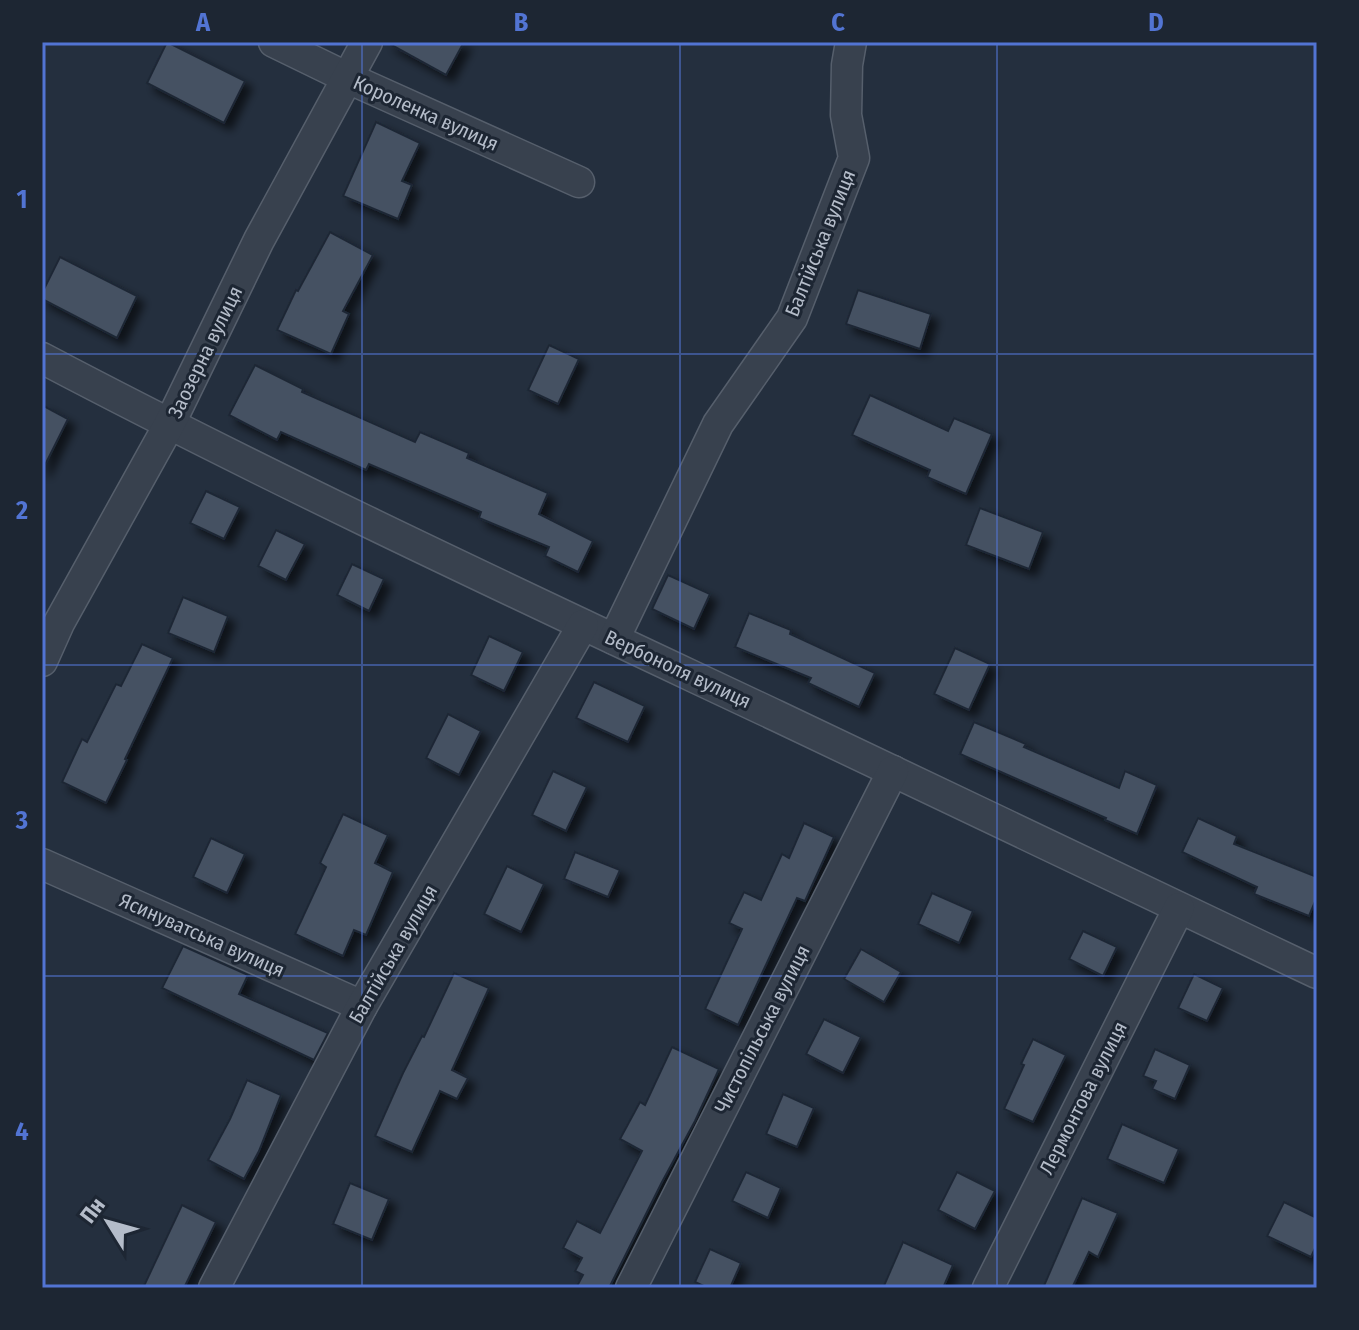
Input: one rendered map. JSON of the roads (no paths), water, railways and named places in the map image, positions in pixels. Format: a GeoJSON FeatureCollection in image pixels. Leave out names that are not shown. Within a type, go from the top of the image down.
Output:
{"type":"FeatureCollection","features":[{"type":"Feature","properties":{"kind":"street","name":"Короленка вулиця"},"geometry":{"type":"LineString","coordinates":[[274,42],[579,182]]}},
{"type":"Feature","properties":{"kind":"street","name":"Заозерна вулиця"},"geometry":{"type":"LineString","coordinates":[[42,661],[59,623],[169,425],[259,240],[367,42]]}},
{"type":"Feature","properties":{"kind":"street","name":"Балтійська вулиця"},"geometry":{"type":"LineString","coordinates":[[614,639],[718,424],[792,318],[854,158],[846,115],[847,65],[851,42]]}},
{"type":"Feature","properties":{"kind":"street","name":"Вербоноля вулиця"},"geometry":{"type":"LineString","coordinates":[[42,358],[169,425],[583,625],[1317,973]]}},
{"type":"Feature","properties":{"kind":"street","name":"Балтійська вулиця"},"geometry":{"type":"LineString","coordinates":[[214,1288],[362,1006],[583,625]]}},
{"type":"Feature","properties":{"kind":"street","name":"Чистопільська вулиця"},"geometry":{"type":"LineString","coordinates":[[631,1288],[893,771]]}},
{"type":"Feature","properties":{"kind":"street","name":"Ясинуватська вулиця"},"geometry":{"type":"LineString","coordinates":[[42,864],[362,1006]]}},
{"type":"Feature","properties":{"kind":"street","name":"Лермонтова вулиця"},"geometry":{"type":"LineString","coordinates":[[988,1288],[1179,908]]}}]}
